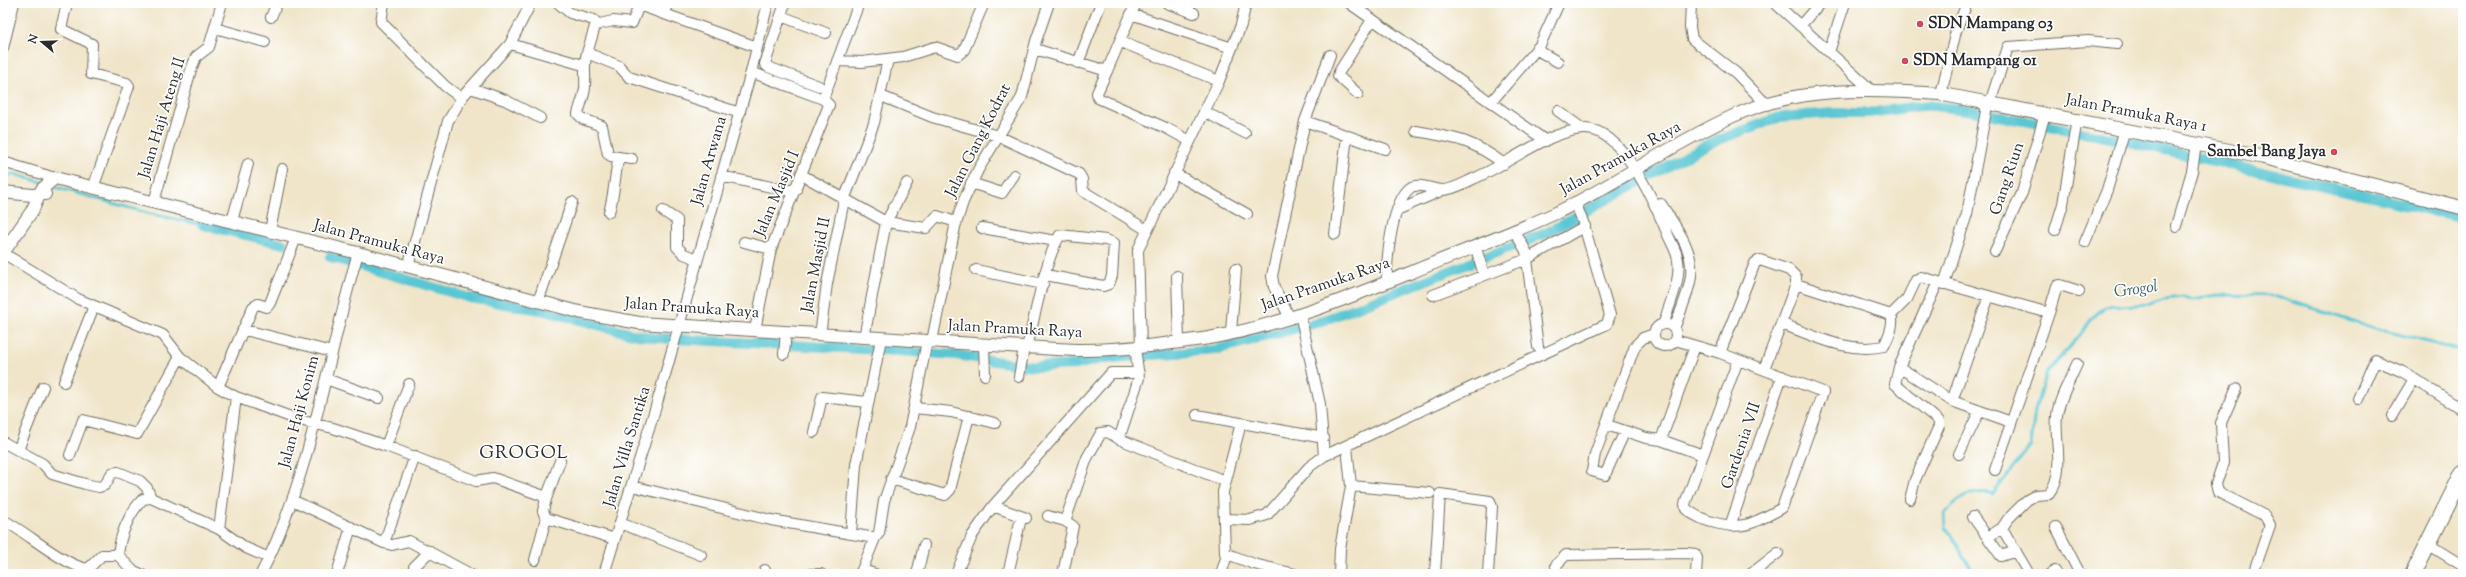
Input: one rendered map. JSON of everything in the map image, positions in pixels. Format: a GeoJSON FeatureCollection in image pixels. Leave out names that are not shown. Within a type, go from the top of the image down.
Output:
{"type":"FeatureCollection","features":[{"type":"Feature","properties":{"kind":"highway"},"geometry":{"type":"LineString","coordinates":[[2413,574],[2463,473]]}},
{"type":"Feature","properties":{"kind":"main road","name":"Jalan Pramuka Raya 1"},"geometry":{"type":"LineString","coordinates":[[1941,94],[1987,108],[2043,120],[2076,122],[2195,153],[2276,161],[2463,208]]}},
{"type":"Feature","properties":{"kind":"street"},"geometry":{"type":"LineString","coordinates":[[3,48],[14,3]]}},
{"type":"Feature","properties":{"kind":"street"},"geometry":{"type":"LineString","coordinates":[[67,3],[61,29],[92,44],[91,74],[127,83],[129,86],[93,188]]}},
{"type":"Feature","properties":{"kind":"street","name":"Jalan Haji Ateng II"},"geometry":{"type":"LineString","coordinates":[[154,202],[191,70],[196,57],[209,47],[222,3]]}},
{"type":"Feature","properties":{"kind":"street"},"geometry":{"type":"LineString","coordinates":[[271,17],[277,3]]}},
{"type":"Feature","properties":{"kind":"street"},"geometry":{"type":"LineString","coordinates":[[384,3],[381,22],[445,86],[461,98]]}},
{"type":"Feature","properties":{"kind":"street"},"geometry":{"type":"LineString","coordinates":[[408,267],[442,138],[448,121],[461,98],[510,44],[531,3]]}},
{"type":"Feature","properties":{"kind":"street"},"geometry":{"type":"LineString","coordinates":[[558,3],[570,13],[594,20],[595,25],[583,65],[585,72],[584,90],[578,114],[583,119],[602,126],[608,154],[632,159]]}},
{"type":"Feature","properties":{"kind":"street"},"geometry":{"type":"LineString","coordinates":[[663,14],[668,3]]}},
{"type":"Feature","properties":{"kind":"street","name":"Jalan Arwana"},"geometry":{"type":"LineString","coordinates":[[677,331],[740,113],[768,3]]}},
{"type":"Feature","properties":{"kind":"street"},"geometry":{"type":"LineString","coordinates":[[785,3],[766,66],[819,86]]}},
{"type":"Feature","properties":{"kind":"street"},"geometry":{"type":"LineString","coordinates":[[751,72],[823,99],[859,3]]}},
{"type":"Feature","properties":{"kind":"street"},"geometry":{"type":"LineString","coordinates":[[837,61],[862,62],[888,59],[913,55],[932,48],[956,55],[962,53],[984,3]]}},
{"type":"Feature","properties":{"kind":"street","name":"Jalan Gang Kodrat"},"geometry":{"type":"LineString","coordinates":[[861,572],[875,538],[879,533],[884,501],[915,408],[923,359],[956,222],[971,183],[1022,97],[1049,3]]}},
{"type":"Feature","properties":{"kind":"street"},"geometry":{"type":"LineString","coordinates":[[1078,63],[1101,3]]}},
{"type":"Feature","properties":{"kind":"street"},"geometry":{"type":"LineString","coordinates":[[1136,3],[1121,42],[1097,93],[1098,98],[1166,128],[1190,142]]}},
{"type":"Feature","properties":{"kind":"street"},"geometry":{"type":"LineString","coordinates":[[1167,3],[1194,13]]}},
{"type":"Feature","properties":{"kind":"street"},"geometry":{"type":"LineString","coordinates":[[1119,439],[1137,390],[1139,371],[1137,348],[1138,250],[1219,81],[1232,48],[1246,3]]}},
{"type":"Feature","properties":{"kind":"street"},"geometry":{"type":"LineString","coordinates":[[1349,3],[1546,141]]}},
{"type":"Feature","properties":{"kind":"street"},"geometry":{"type":"LineString","coordinates":[[1491,102],[1537,50],[1560,3]]}},
{"type":"Feature","properties":{"kind":"street"},"geometry":{"type":"LineString","coordinates":[[1691,3],[1690,27],[1692,40],[1736,73],[1767,105]]}},
{"type":"Feature","properties":{"kind":"street"},"geometry":{"type":"LineString","coordinates":[[1775,3],[1870,89]]}},
{"type":"Feature","properties":{"kind":"street"},"geometry":{"type":"LineString","coordinates":[[1800,26],[1820,3]]}},
{"type":"Feature","properties":{"kind":"street"},"geometry":{"type":"LineString","coordinates":[[1829,52],[1845,3]]}},
{"type":"Feature","properties":{"kind":"street"},"geometry":{"type":"LineString","coordinates":[[1941,94],[1956,30],[1967,3]]}},
{"type":"Feature","properties":{"kind":"street"},"geometry":{"type":"LineString","coordinates":[[595,25],[613,21],[632,23],[640,4],[663,14],[757,47]]}},
{"type":"Feature","properties":{"kind":"street"},"geometry":{"type":"LineString","coordinates":[[1131,14],[1232,48]]}},
{"type":"Feature","properties":{"kind":"street"},"geometry":{"type":"LineString","coordinates":[[781,16],[826,33]]}},
{"type":"Feature","properties":{"kind":"street"},"geometry":{"type":"LineString","coordinates":[[1358,94],[1338,76],[1339,72],[1372,20]]}},
{"type":"Feature","properties":{"kind":"street"},"geometry":{"type":"LineString","coordinates":[[215,28],[265,42]]}},
{"type":"Feature","properties":{"kind":"street"},"geometry":{"type":"LineString","coordinates":[[1910,499],[1915,480],[1939,421],[1895,384],[1899,367],[1941,283],[1967,214],[1987,108],[2008,47],[2088,41],[2117,44]]}},
{"type":"Feature","properties":{"kind":"street"},"geometry":{"type":"LineString","coordinates":[[1121,42],[1219,81]]}},
{"type":"Feature","properties":{"kind":"street"},"geometry":{"type":"LineString","coordinates":[[510,44],[583,65]]}},
{"type":"Feature","properties":{"kind":"street"},"geometry":{"type":"LineString","coordinates":[[1035,49],[1107,71]]}},
{"type":"Feature","properties":{"kind":"street"},"geometry":{"type":"LineString","coordinates":[[1537,50],[1558,62]]}},
{"type":"Feature","properties":{"kind":"street"},"geometry":{"type":"LineString","coordinates":[[587,53],[619,66],[629,77],[740,113]]}},
{"type":"Feature","properties":{"kind":"street"},"geometry":{"type":"LineString","coordinates":[[1324,456],[1324,438],[1320,404],[1305,335],[1297,318],[1274,287],[1272,276],[1305,121],[1330,55]]}},
{"type":"Feature","properties":{"kind":"street","name":"Jalan Masjid II"},"geometry":{"type":"LineString","coordinates":[[820,335],[826,284],[844,200],[872,130],[881,96],[888,59]]}},
{"type":"Feature","properties":{"kind":"street"},"geometry":{"type":"LineString","coordinates":[[471,88],[505,100],[540,118]]}},
{"type":"Feature","properties":{"kind":"street","name":"Jalan Pramuka Raya"},"geometry":{"type":"LineString","coordinates":[[3,192],[32,195],[51,186],[93,188],[270,231],[538,302],[677,331],[755,330],[785,343],[820,335],[864,338],[881,341],[928,343],[1025,351],[1137,348],[1179,342],[1297,318],[1387,282],[1477,252],[1576,206],[1637,174],[1732,116],[1767,105],[1809,95],[1870,89],[1941,94]]}},
{"type":"Feature","properties":{"kind":"street"},"geometry":{"type":"LineString","coordinates":[[881,96],[932,117],[998,136],[1079,174],[1082,179],[1083,191],[1147,230]]}},
{"type":"Feature","properties":{"kind":"street","name":"Jalan Masjid I"},"geometry":{"type":"LineString","coordinates":[[755,330],[771,248],[779,224],[796,190],[828,110],[828,102],[823,99]]}},
{"type":"Feature","properties":{"kind":"street"},"geometry":{"type":"LineString","coordinates":[[1558,111],[1584,129],[1604,136],[1615,144],[1649,191],[1678,258],[1678,279],[1664,324],[1657,327],[1654,334],[1656,341],[1662,346],[1670,345],[1675,340]]}},
{"type":"Feature","properties":{"kind":"street"},"geometry":{"type":"LineString","coordinates":[[1205,112],[1245,133]]}},
{"type":"Feature","properties":{"kind":"street","name":"Gang Riun"},"geometry":{"type":"LineString","coordinates":[[1995,251],[2022,193],[2043,120]]}},
{"type":"Feature","properties":{"kind":"street"},"geometry":{"type":"LineString","coordinates":[[1305,121],[1385,149]]}},
{"type":"Feature","properties":{"kind":"street"},"geometry":{"type":"LineString","coordinates":[[2055,230],[2063,204],[2076,122]]}},
{"type":"Feature","properties":{"kind":"street"},"geometry":{"type":"LineString","coordinates":[[1397,210],[1443,190],[1477,178],[1546,141],[1584,129]]}},
{"type":"Feature","properties":{"kind":"street"},"geometry":{"type":"LineString","coordinates":[[1416,131],[1470,142],[1484,148],[1504,164]]}},
{"type":"Feature","properties":{"kind":"street"},"geometry":{"type":"LineString","coordinates":[[2085,242],[2121,149],[2124,134]]}},
{"type":"Feature","properties":{"kind":"street"},"geometry":{"type":"LineString","coordinates":[[1335,234],[1347,136]]}},
{"type":"Feature","properties":{"kind":"street"},"geometry":{"type":"LineString","coordinates":[[2176,226],[2195,153]]}},
{"type":"Feature","properties":{"kind":"street"},"geometry":{"type":"LineString","coordinates":[[609,212],[615,193],[613,180],[619,157]]}},
{"type":"Feature","properties":{"kind":"street"},"geometry":{"type":"LineString","coordinates":[[3,162],[51,186],[3,253],[62,291],[163,335],[180,357],[218,387],[236,397],[299,420],[315,423],[415,456],[476,481],[493,478],[541,495],[546,499]]}},
{"type":"Feature","properties":{"kind":"street"},"geometry":{"type":"LineString","coordinates":[[232,222],[248,164]]}},
{"type":"Feature","properties":{"kind":"street"},"geometry":{"type":"LineString","coordinates":[[270,231],[282,169]]}},
{"type":"Feature","properties":{"kind":"street"},"geometry":{"type":"LineString","coordinates":[[1174,173],[1247,214]]}},
{"type":"Feature","properties":{"kind":"street"},"geometry":{"type":"LineString","coordinates":[[802,175],[844,200],[886,222],[926,228],[937,216],[956,222]]}},
{"type":"Feature","properties":{"kind":"street"},"geometry":{"type":"LineString","coordinates":[[971,183],[1002,193],[1014,175]]}},
{"type":"Feature","properties":{"kind":"street"},"geometry":{"type":"LineString","coordinates":[[721,176],[785,190],[796,190]]}},
{"type":"Feature","properties":{"kind":"street"},"geometry":{"type":"LineString","coordinates":[[864,338],[886,222],[908,183]]}},
{"type":"Feature","properties":{"kind":"street"},"geometry":{"type":"LineString","coordinates":[[1387,282],[1386,270],[1397,210],[1402,198],[1414,185],[1443,190]]}},
{"type":"Feature","properties":{"kind":"street"},"geometry":{"type":"LineString","coordinates":[[1649,191],[1657,198],[1685,243],[1690,257],[1691,277],[1674,329],[1675,340]]}},
{"type":"Feature","properties":{"kind":"street"},"geometry":{"type":"LineString","coordinates":[[538,302],[572,202]]}},
{"type":"Feature","properties":{"kind":"street"},"geometry":{"type":"LineString","coordinates":[[1226,519],[1250,520],[1267,515],[1309,467],[1324,456],[1347,447],[1602,327],[1609,321],[1610,315],[1584,224],[1576,206]]}},
{"type":"Feature","properties":{"kind":"street"},"geometry":{"type":"LineString","coordinates":[[663,211],[677,220],[676,247],[684,254],[697,259]]}},
{"type":"Feature","properties":{"kind":"street"},"geometry":{"type":"LineString","coordinates":[[1433,295],[1483,271],[1526,255],[1584,224]]}},
{"type":"Feature","properties":{"kind":"street"},"geometry":{"type":"LineString","coordinates":[[982,228],[1056,241]]}},
{"type":"Feature","properties":{"kind":"street"},"geometry":{"type":"LineString","coordinates":[[1516,233],[1526,255],[1538,347]]}},
{"type":"Feature","properties":{"kind":"street"},"geometry":{"type":"LineString","coordinates":[[976,270],[1045,280],[1103,286],[1109,284],[1112,276],[1114,243],[1106,240],[1060,235],[1056,241],[1045,280],[1025,351],[1020,374]]}},
{"type":"Feature","properties":{"kind":"street"},"geometry":{"type":"LineString","coordinates":[[218,387],[255,305],[267,307],[270,304],[296,238]]}},
{"type":"Feature","properties":{"kind":"street"},"geometry":{"type":"LineString","coordinates":[[744,242],[771,248]]}},
{"type":"Feature","properties":{"kind":"street"},"geometry":{"type":"LineString","coordinates":[[1477,252],[1483,271]]}},
{"type":"Feature","properties":{"kind":"street","name":"Jalan Haji Konim"},"geometry":{"type":"LineString","coordinates":[[261,574],[292,500],[315,423],[357,255]]}},
{"type":"Feature","properties":{"kind":"street"},"geometry":{"type":"LineString","coordinates":[[1678,258],[1690,257]]}},
{"type":"Feature","properties":{"kind":"street"},"geometry":{"type":"LineString","coordinates":[[1720,353],[1755,263],[1760,260],[1789,270],[1796,277],[1796,284],[1764,369]]}},
{"type":"Feature","properties":{"kind":"street"},"geometry":{"type":"LineString","coordinates":[[1231,332],[1236,270]]}},
{"type":"Feature","properties":{"kind":"street"},"geometry":{"type":"LineString","coordinates":[[1176,276],[1179,342]]}},
{"type":"Feature","properties":{"kind":"street"},"geometry":{"type":"LineString","coordinates":[[1890,315],[1907,299],[1916,280],[1921,277],[2049,313]]}},
{"type":"Feature","properties":{"kind":"street"},"geometry":{"type":"LineString","coordinates":[[1796,284],[1890,315]]}},
{"type":"Feature","properties":{"kind":"street"},"geometry":{"type":"LineString","coordinates":[[1995,470],[2057,286],[2060,285],[2079,291]]}},
{"type":"Feature","properties":{"kind":"street"},"geometry":{"type":"LineString","coordinates":[[1952,401],[1989,296]]}},
{"type":"Feature","properties":{"kind":"street"},"geometry":{"type":"LineString","coordinates":[[64,382],[94,306]]}},
{"type":"Feature","properties":{"kind":"street"},"geometry":{"type":"LineString","coordinates":[[1782,324],[1850,348],[1867,350],[1884,346],[1890,334],[1892,319],[1890,315]]}},
{"type":"Feature","properties":{"kind":"street"},"geometry":{"type":"LineString","coordinates":[[1664,324],[1674,329]]}},
{"type":"Feature","properties":{"kind":"street"},"geometry":{"type":"LineString","coordinates":[[245,330],[332,352]]}},
{"type":"Feature","properties":{"kind":"street","name":"Jalan Villa Santika"},"geometry":{"type":"LineString","coordinates":[[604,574],[632,486],[677,331]]}},
{"type":"Feature","properties":{"kind":"street"},"geometry":{"type":"LineString","coordinates":[[1625,431],[1606,475],[1592,471],[1595,454],[1635,346],[1643,338],[1654,334]]}},
{"type":"Feature","properties":{"kind":"street"},"geometry":{"type":"LineString","coordinates":[[1675,340],[1720,353],[1823,392],[1782,508],[1753,523],[1730,526],[1694,516],[1686,509],[1703,455],[1738,360]]}},
{"type":"Feature","properties":{"kind":"street"},"geometry":{"type":"LineString","coordinates":[[852,534],[856,465],[867,402],[881,341]]}},
{"type":"Feature","properties":{"kind":"street"},"geometry":{"type":"LineString","coordinates":[[1661,440],[1695,346]]}},
{"type":"Feature","properties":{"kind":"street"},"geometry":{"type":"LineString","coordinates":[[984,348],[985,375]]}},
{"type":"Feature","properties":{"kind":"street"},"geometry":{"type":"LineString","coordinates":[[70,455],[83,420],[137,434],[180,357]]}},
{"type":"Feature","properties":{"kind":"street"},"geometry":{"type":"LineString","coordinates":[[2358,399],[2375,360],[2414,379],[2463,410]]}},
{"type":"Feature","properties":{"kind":"street"},"geometry":{"type":"LineString","coordinates":[[1988,537],[2002,528],[2008,519],[2027,500],[2036,495],[2049,494],[2053,489],[2059,466],[2056,414],[2077,364]]}},
{"type":"Feature","properties":{"kind":"street"},"geometry":{"type":"LineString","coordinates":[[1899,367],[1952,401],[1979,412],[2011,422]]}},
{"type":"Feature","properties":{"kind":"street"},"geometry":{"type":"LineString","coordinates":[[956,574],[972,536],[993,506],[1111,373],[1139,371]]}},
{"type":"Feature","properties":{"kind":"street","name":"Gardenia VII"},"geometry":{"type":"LineString","coordinates":[[1730,526],[1782,376]]}},
{"type":"Feature","properties":{"kind":"street"},"geometry":{"type":"LineString","coordinates":[[326,379],[379,398]]}},
{"type":"Feature","properties":{"kind":"street"},"geometry":{"type":"LineString","coordinates":[[2392,416],[2414,379]]}},
{"type":"Feature","properties":{"kind":"street"},"geometry":{"type":"LineString","coordinates":[[386,446],[409,384]]}},
{"type":"Feature","properties":{"kind":"street"},"geometry":{"type":"LineString","coordinates":[[18,450],[43,387]]}},
{"type":"Feature","properties":{"kind":"street"},"geometry":{"type":"LineString","coordinates":[[2236,389],[2221,423],[2223,463],[2216,484],[2218,492],[2265,516],[2270,525],[2252,574]]}},
{"type":"Feature","properties":{"kind":"street"},"geometry":{"type":"LineString","coordinates":[[219,529],[236,397]]}},
{"type":"Feature","properties":{"kind":"street"},"geometry":{"type":"LineString","coordinates":[[814,432],[822,397],[867,402]]}},
{"type":"Feature","properties":{"kind":"street"},"geometry":{"type":"LineString","coordinates":[[915,408],[969,416],[995,423]]}},
{"type":"Feature","properties":{"kind":"street"},"geometry":{"type":"LineString","coordinates":[[1959,454],[1979,412]]}},
{"type":"Feature","properties":{"kind":"street"},"geometry":{"type":"LineString","coordinates":[[1197,415],[1324,438]]}},
{"type":"Feature","properties":{"kind":"street"},"geometry":{"type":"LineString","coordinates":[[891,479],[945,495],[950,490],[969,416]]}},
{"type":"Feature","properties":{"kind":"street"},"geometry":{"type":"LineString","coordinates":[[1241,423],[1225,481],[1226,519],[1224,551],[1227,555],[1254,564],[1295,574]]}},
{"type":"Feature","properties":{"kind":"street"},"geometry":{"type":"LineString","coordinates":[[1607,425],[1646,438],[1661,440],[1703,455]]}},
{"type":"Feature","properties":{"kind":"street"},"geometry":{"type":"LineString","coordinates":[[1065,521],[1084,473],[1087,458],[1101,432],[1108,432],[1119,439],[1225,481]]}},
{"type":"Feature","properties":{"kind":"street"},"geometry":{"type":"LineString","coordinates":[[3,442],[43,464],[52,474],[85,484],[99,487],[105,485],[112,473],[118,472],[140,481],[151,498]]}},
{"type":"Feature","properties":{"kind":"street"},"geometry":{"type":"LineString","coordinates":[[1340,574],[1340,549],[1351,486],[1347,447]]}},
{"type":"Feature","properties":{"kind":"street"},"geometry":{"type":"LineString","coordinates":[[384,543],[415,456]]}},
{"type":"Feature","properties":{"kind":"street"},"geometry":{"type":"LineString","coordinates":[[535,560],[546,518],[543,511],[546,499],[560,461]]}},
{"type":"Feature","properties":{"kind":"street"},"geometry":{"type":"LineString","coordinates":[[632,486],[771,520],[875,538]]}},
{"type":"Feature","properties":{"kind":"street"},"geometry":{"type":"LineString","coordinates":[[1351,486],[1430,493]]}},
{"type":"Feature","properties":{"kind":"street"},"geometry":{"type":"LineString","coordinates":[[1435,574],[1440,494],[1490,501],[1492,507],[1488,574]]}},
{"type":"Feature","properties":{"kind":"street"},"geometry":{"type":"LineString","coordinates":[[118,555],[120,540],[136,507],[143,499],[151,498],[219,529],[246,548],[269,558]]}},
{"type":"Feature","properties":{"kind":"street"},"geometry":{"type":"LineString","coordinates":[[292,500],[384,543],[392,545],[410,541],[470,574]]}},
{"type":"Feature","properties":{"kind":"street"},"geometry":{"type":"LineString","coordinates":[[993,506],[1024,518],[1008,574]]}},
{"type":"Feature","properties":{"kind":"street"},"geometry":{"type":"LineString","coordinates":[[1048,516],[1065,521],[1073,526],[1073,532],[1063,574]]}},
{"type":"Feature","properties":{"kind":"street"},"geometry":{"type":"LineString","coordinates":[[1973,517],[2001,556],[2016,551]]}},
{"type":"Feature","properties":{"kind":"street"},"geometry":{"type":"LineString","coordinates":[[546,518],[616,538]]}},
{"type":"Feature","properties":{"kind":"street"},"geometry":{"type":"LineString","coordinates":[[3,520],[23,531],[76,567],[87,572],[102,555],[118,555],[134,573]]}},
{"type":"Feature","properties":{"kind":"street"},"geometry":{"type":"LineString","coordinates":[[620,523],[701,555]]}},
{"type":"Feature","properties":{"kind":"street"},"geometry":{"type":"LineString","coordinates":[[336,574],[351,527]]}},
{"type":"Feature","properties":{"kind":"street"},"geometry":{"type":"LineString","coordinates":[[2056,527],[2080,574]]}},
{"type":"Feature","properties":{"kind":"street"},"geometry":{"type":"LineString","coordinates":[[2002,528],[2029,574]]}},
{"type":"Feature","properties":{"kind":"street"},"geometry":{"type":"LineString","coordinates":[[2428,544],[2463,566]]}},
{"type":"Feature","properties":{"kind":"street"},"geometry":{"type":"LineString","coordinates":[[917,574],[924,545]]}},
{"type":"Feature","properties":{"kind":"street"},"geometry":{"type":"LineString","coordinates":[[413,574],[414,567],[430,551]]}},
{"type":"Feature","properties":{"kind":"street"},"geometry":{"type":"LineString","coordinates":[[1556,574],[1556,565],[1566,555],[1687,553],[1694,554],[1697,558],[1696,574]]}},
{"type":"Feature","properties":{"kind":"street"},"geometry":{"type":"LineString","coordinates":[[1751,574],[1778,553]]}},
{"type":"Feature","properties":{"kind":"street"},"geometry":{"type":"LineString","coordinates":[[1222,574],[1227,555]]}},
{"type":"Feature","properties":{"kind":"street"},"geometry":{"type":"LineString","coordinates":[[861,572],[875,574]]}},
{"type":"Feature","properties":{"kind":"street"},"geometry":{"type":"LineString","coordinates":[[811,574],[821,574]]}},
{"type":"Feature","properties":{"kind":"waterway"},"geometry":{"type":"LineString","coordinates":[[330,257],[470,298],[541,310],[632,334],[657,338],[956,355],[1033,367],[1076,365],[1101,359],[1215,350],[1317,323],[1544,234],[1710,143],[1780,117],[1834,113],[1868,113],[1928,105],[1973,111],[2121,140],[2408,205],[2463,219]]}},
{"type":"Feature","properties":{"kind":"waterway"},"geometry":{"type":"LineString","coordinates":[[3,177],[14,174],[45,183]]}},
{"type":"Feature","properties":{"kind":"waterway"},"geometry":{"type":"LineString","coordinates":[[52,186],[151,214],[203,225]]}},
{"type":"Feature","properties":{"kind":"waterway"},"geometry":{"type":"LineString","coordinates":[[203,225],[283,244]]}},
{"type":"Feature","properties":{"kind":"waterway","name":"Grogol"},"geometry":{"type":"LineString","coordinates":[[1975,574],[1946,527],[1945,514],[1954,503],[1966,496],[1979,493],[1993,494],[2031,445],[2035,410],[2046,373],[2080,335],[2092,318],[2105,307],[2150,304],[2164,299],[2183,297],[2193,299],[2217,295],[2276,296],[2360,324],[2454,349],[2463,354]]}},
{"type":"Feature","properties":{"kind":"place","name":"SDN Mampang 03"},"geometry":{"type":"Point","coordinates":[1920,24]}},
{"type":"Feature","properties":{"kind":"place","name":"SDN Mampang 01"},"geometry":{"type":"Point","coordinates":[1905,61]}},
{"type":"Feature","properties":{"kind":"place","name":"Sambel Bang Jaya"},"geometry":{"type":"Point","coordinates":[2334,152]}},
{"type":"Feature","properties":{"kind":"district","name":"GROGOL"},"geometry":{"type":"Point","coordinates":[524,454]}}]}
